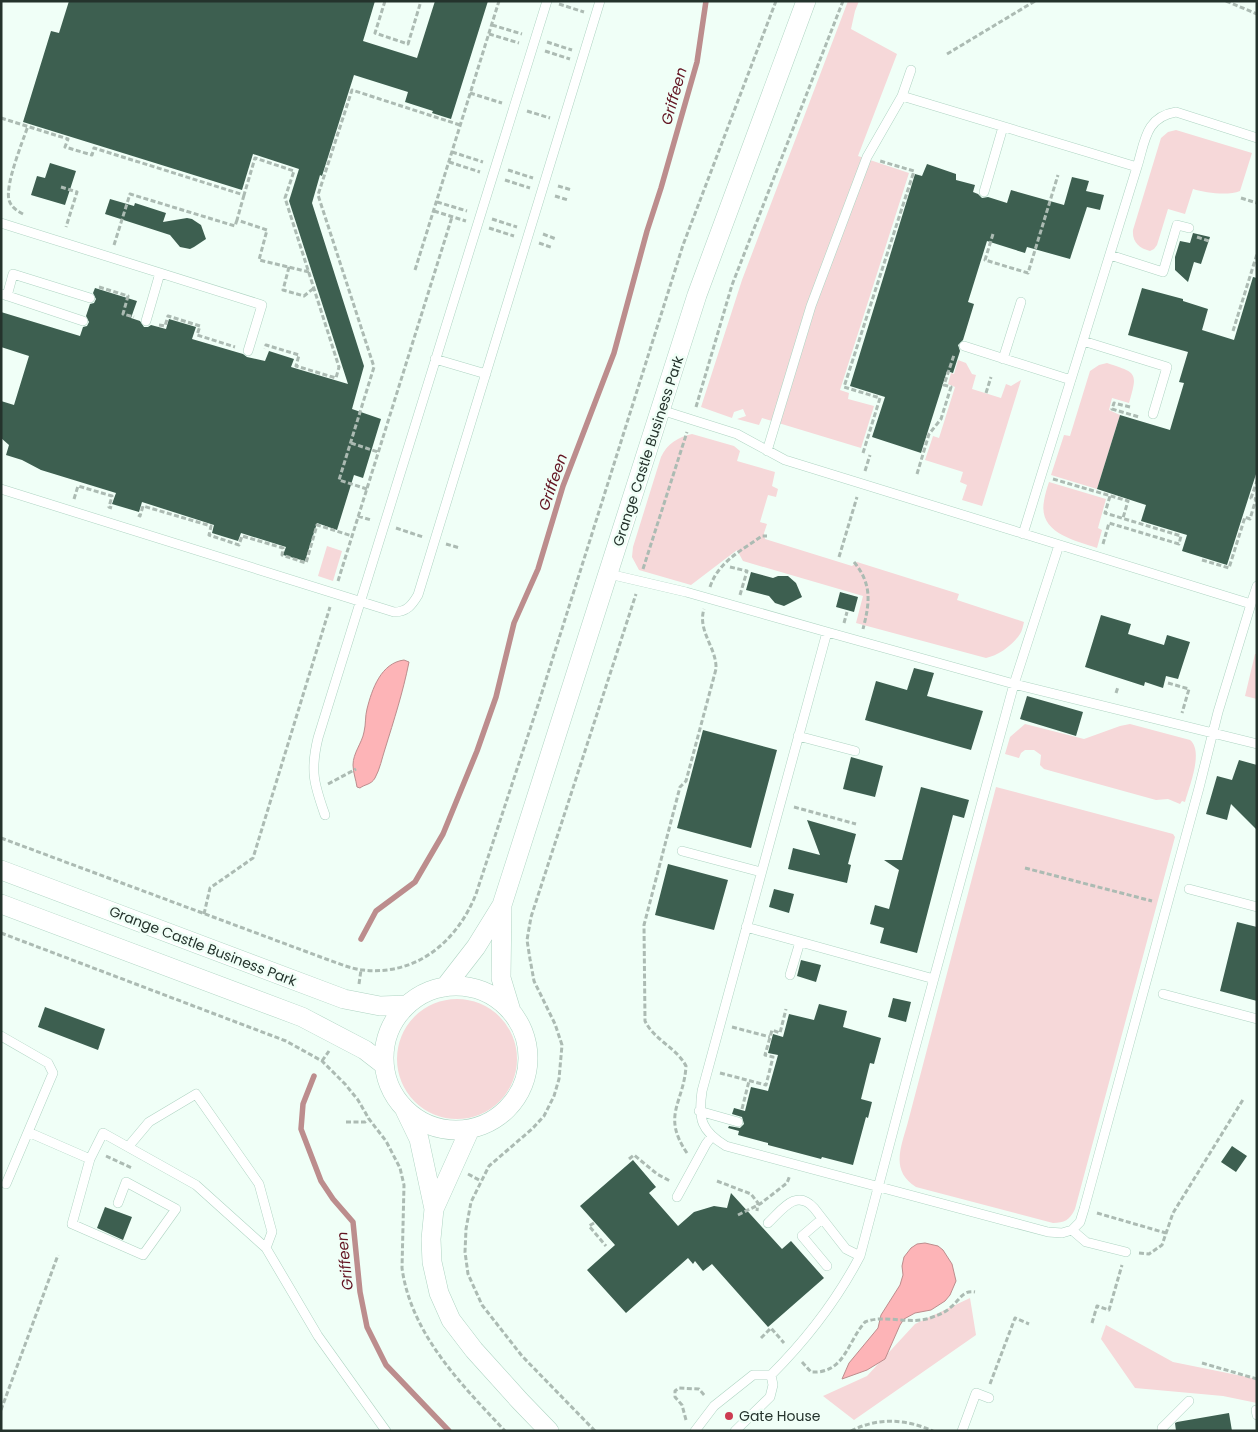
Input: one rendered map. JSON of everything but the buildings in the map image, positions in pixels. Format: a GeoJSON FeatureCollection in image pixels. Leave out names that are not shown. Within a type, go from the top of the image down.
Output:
{"type":"FeatureCollection","features":[{"type":"Feature","properties":{"kind":"street","name":"Grange Castle Business Park"},"geometry":{"type":"LineString","coordinates":[[445,987],[476,947],[502,905],[697,294],[806,1]]}},
{"type":"Feature","properties":{"kind":"street","name":"Grange Castle Business Park"},"geometry":{"type":"LineString","coordinates":[[1,870],[344,1000],[380,1006],[407,1005]]}},
{"type":"Feature","properties":{"kind":"street"},"geometry":{"type":"LineString","coordinates":[[1,904],[302,1017],[365,1050],[383,1064]]}},
{"type":"Feature","properties":{"kind":"street","name":"Grange Castle Business Park"},"geometry":{"type":"LineString","coordinates":[[502,905],[501,978],[511,1011]]}},
{"type":"Feature","properties":{"kind":"street"},"geometry":{"type":"LineString","coordinates":[[404,1109],[424,1123],[446,1130],[470,1129],[490,1122],[507,1109],[520,1092],[527,1072],[528,1050],[522,1029],[511,1011],[495,997],[475,988],[445,987],[428,992],[407,1005],[395,1020],[387,1037],[383,1064],[391,1089],[404,1109],[419,1139],[434,1209]]}},
{"type":"Feature","properties":{"kind":"street"},"geometry":{"type":"LineString","coordinates":[[470,1129],[434,1209],[430,1239],[432,1262],[440,1293],[451,1320],[480,1357],[549,1431]]}},
{"type":"Feature","properties":{"kind":"lane"},"geometry":{"type":"LineString","coordinates":[[325,815],[316,787],[312,766],[314,754],[547,1]]}},
{"type":"Feature","properties":{"kind":"lane"},"geometry":{"type":"LineString","coordinates":[[1,500],[3,490],[394,612],[400,612],[409,608],[418,595],[600,1]]}},
{"type":"Feature","properties":{"kind":"lane"},"geometry":{"type":"LineString","coordinates":[[767,451],[811,306],[867,157],[902,96],[910,70]]}},
{"type":"Feature","properties":{"kind":"lane"},"geometry":{"type":"LineString","coordinates":[[902,96],[1137,167]]}},
{"type":"Feature","properties":{"kind":"lane"},"geometry":{"type":"LineString","coordinates":[[1023,534],[1149,128],[1164,114],[1176,112],[1257,138]]}},
{"type":"Feature","properties":{"kind":"lane"},"geometry":{"type":"LineString","coordinates":[[984,192],[1004,127]]}},
{"type":"Feature","properties":{"kind":"lane"},"geometry":{"type":"LineString","coordinates":[[1,223],[262,305],[248,351]]}},
{"type":"Feature","properties":{"kind":"lane"},"geometry":{"type":"LineString","coordinates":[[1110,255],[1163,272],[1177,225],[1189,228]]}},
{"type":"Feature","properties":{"kind":"lane"},"geometry":{"type":"LineString","coordinates":[[146,321],[160,273]]}},
{"type":"Feature","properties":{"kind":"lane"},"geometry":{"type":"LineString","coordinates":[[83,321],[4,295],[14,274],[90,298]]}},
{"type":"Feature","properties":{"kind":"lane"},"geometry":{"type":"LineString","coordinates":[[1003,359],[1021,302]]}},
{"type":"Feature","properties":{"kind":"lane"},"geometry":{"type":"LineString","coordinates":[[1083,341],[1167,367],[1153,414]]}},
{"type":"Feature","properties":{"kind":"lane"},"geometry":{"type":"LineString","coordinates":[[964,346],[1071,380]]}},
{"type":"Feature","properties":{"kind":"lane"},"geometry":{"type":"LineString","coordinates":[[435,359],[486,374]]}},
{"type":"Feature","properties":{"kind":"lane"},"geometry":{"type":"LineString","coordinates":[[661,410],[737,434],[785,460],[1251,604]]}},
{"type":"Feature","properties":{"kind":"lane"},"geometry":{"type":"LineString","coordinates":[[695,1431],[714,1406],[753,1375],[771,1375],[793,1353],[818,1322],[852,1272],[860,1256],[1014,684],[1059,545]]}},
{"type":"Feature","properties":{"kind":"lane"},"geometry":{"type":"LineString","coordinates":[[609,574],[737,606],[1014,684],[1257,744]]}},
{"type":"Feature","properties":{"kind":"lane"},"geometry":{"type":"LineString","coordinates":[[827,632],[702,1091],[699,1111],[702,1121],[715,1140],[726,1146],[1048,1232],[1062,1234],[1072,1230],[1080,1222],[1084,1209],[1213,732],[1257,586]]}},
{"type":"Feature","properties":{"kind":"lane"},"geometry":{"type":"LineString","coordinates":[[798,736],[855,751]]}},
{"type":"Feature","properties":{"kind":"lane"},"geometry":{"type":"LineString","coordinates":[[682,851],[761,872]]}},
{"type":"Feature","properties":{"kind":"lane"},"geometry":{"type":"LineString","coordinates":[[1190,889],[1257,908]]}},
{"type":"Feature","properties":{"kind":"lane"},"geometry":{"type":"LineString","coordinates":[[746,927],[934,979]]}},
{"type":"Feature","properties":{"kind":"lane"},"geometry":{"type":"LineString","coordinates":[[790,975],[800,942]]}},
{"type":"Feature","properties":{"kind":"lane"},"geometry":{"type":"LineString","coordinates":[[1164,994],[1257,1020]]}},
{"type":"Feature","properties":{"kind":"lane"},"geometry":{"type":"LineString","coordinates":[[1,1036],[48,1062],[53,1073],[6,1184]]}},
{"type":"Feature","properties":{"kind":"lane"},"geometry":{"type":"LineString","coordinates":[[128,1147],[149,1122],[196,1094],[260,1184],[272,1232],[266,1248]]}},
{"type":"Feature","properties":{"kind":"lane"},"geometry":{"type":"LineString","coordinates":[[699,1111],[738,1122]]}},
{"type":"Feature","properties":{"kind":"lane"},"geometry":{"type":"LineString","coordinates":[[28,1132],[90,1159]]}},
{"type":"Feature","properties":{"kind":"lane"},"geometry":{"type":"LineString","coordinates":[[118,1203],[126,1182],[176,1209],[143,1255],[72,1224],[90,1159],[103,1133],[196,1185],[266,1248],[318,1336],[386,1431]]}},
{"type":"Feature","properties":{"kind":"lane"},"geometry":{"type":"LineString","coordinates":[[677,1197],[712,1136]]}},
{"type":"Feature","properties":{"kind":"lane"},"geometry":{"type":"LineString","coordinates":[[768,1223],[792,1201],[798,1199],[810,1203],[846,1249],[860,1256]]}},
{"type":"Feature","properties":{"kind":"lane"},"geometry":{"type":"LineString","coordinates":[[822,1219],[802,1236],[827,1266]]}},
{"type":"Feature","properties":{"kind":"lane"},"geometry":{"type":"LineString","coordinates":[[1072,1230],[1086,1242],[1126,1252]]}},
{"type":"Feature","properties":{"kind":"lane"},"geometry":{"type":"LineString","coordinates":[[736,1431],[770,1397],[773,1385],[771,1375]]}},
{"type":"Feature","properties":{"kind":"lane"},"geometry":{"type":"LineString","coordinates":[[962,1431],[976,1393],[987,1398]]}},
{"type":"Feature","properties":{"kind":"lane"},"geometry":{"type":"LineString","coordinates":[[1162,1431],[1162,1428],[1188,1401]]}},
{"type":"Feature","properties":{"kind":"path"},"geometry":{"type":"LineString","coordinates":[[385,1],[375,33],[408,44],[421,1]]}},
{"type":"Feature","properties":{"kind":"path"},"geometry":{"type":"LineString","coordinates":[[415,270],[499,1]]}},
{"type":"Feature","properties":{"kind":"path"},"geometry":{"type":"LineString","coordinates":[[551,1],[596,16]]}},
{"type":"Feature","properties":{"kind":"path"},"geometry":{"type":"LineString","coordinates":[[1,838],[326,959],[361,970],[387,970],[424,958],[452,936],[470,910],[535,714],[683,244],[776,1]]}},
{"type":"Feature","properties":{"kind":"path"},"geometry":{"type":"LineString","coordinates":[[694,411],[732,285],[843,1]]}},
{"type":"Feature","properties":{"kind":"path"},"geometry":{"type":"LineString","coordinates":[[946,54],[1035,1]]}},
{"type":"Feature","properties":{"kind":"path"},"geometry":{"type":"LineString","coordinates":[[1226,1],[1257,14]]}},
{"type":"Feature","properties":{"kind":"path"},"geometry":{"type":"LineString","coordinates":[[367,489],[339,480],[374,368],[318,195],[352,90],[460,125]]}},
{"type":"Feature","properties":{"kind":"path"},"geometry":{"type":"LineString","coordinates":[[1,118],[68,138],[65,147],[92,155],[94,148],[244,195]]}},
{"type":"Feature","properties":{"kind":"path"},"geometry":{"type":"LineString","coordinates":[[24,214],[17,211],[10,201],[9,188],[28,126]]}},
{"type":"Feature","properties":{"kind":"path"},"geometry":{"type":"LineString","coordinates":[[452,152],[572,190]]}},
{"type":"Feature","properties":{"kind":"path"},"geometry":{"type":"LineString","coordinates":[[863,453],[880,398],[844,387],[914,171],[867,157]]}},
{"type":"Feature","properties":{"kind":"path"},"geometry":{"type":"LineString","coordinates":[[96,286],[128,296],[123,314],[165,326],[168,316],[200,326],[197,335],[248,351],[263,355],[266,346],[299,355],[296,366],[336,378],[339,367],[286,198],[294,171],[256,158],[234,226],[130,194],[110,258]]}},
{"type":"Feature","properties":{"kind":"path"},"geometry":{"type":"LineString","coordinates":[[449,162],[568,200]]}},
{"type":"Feature","properties":{"kind":"path"},"geometry":{"type":"LineString","coordinates":[[993,234],[985,260],[1028,273],[1058,175]]}},
{"type":"Feature","properties":{"kind":"path"},"geometry":{"type":"LineString","coordinates":[[61,187],[77,192],[66,227]]}},
{"type":"Feature","properties":{"kind":"path"},"geometry":{"type":"LineString","coordinates":[[1241,198],[1257,203]]}},
{"type":"Feature","properties":{"kind":"path"},"geometry":{"type":"LineString","coordinates":[[436,202],[478,220],[529,235],[556,239]]}},
{"type":"Feature","properties":{"kind":"path"},"geometry":{"type":"LineString","coordinates":[[434,211],[452,217],[478,220],[529,235],[554,248]]}},
{"type":"Feature","properties":{"kind":"path"},"geometry":{"type":"LineString","coordinates":[[204,914],[210,888],[252,858],[452,217]]}},
{"type":"Feature","properties":{"kind":"path"},"geometry":{"type":"LineString","coordinates":[[236,220],[267,230],[259,260],[309,272]]}},
{"type":"Feature","properties":{"kind":"path"},"geometry":{"type":"LineString","coordinates":[[57,225],[79,232],[75,246]]}},
{"type":"Feature","properties":{"kind":"path"},"geometry":{"type":"LineString","coordinates":[[1233,331],[1257,254]]}},
{"type":"Feature","properties":{"kind":"path"},"geometry":{"type":"LineString","coordinates":[[289,268],[283,290],[304,296],[314,288]]}},
{"type":"Feature","properties":{"kind":"path"},"geometry":{"type":"LineString","coordinates":[[917,474],[929,434],[941,419],[951,387],[944,385],[954,355],[960,357]]}},
{"type":"Feature","properties":{"kind":"path"},"geometry":{"type":"LineString","coordinates":[[986,393],[991,377]]}},
{"type":"Feature","properties":{"kind":"path"},"geometry":{"type":"LineString","coordinates":[[1130,407],[1114,402],[1112,409],[1142,418]]}},
{"type":"Feature","properties":{"kind":"path"},"geometry":{"type":"LineString","coordinates":[[642,573],[686,433]]}},
{"type":"Feature","properties":{"kind":"path"},"geometry":{"type":"LineString","coordinates":[[350,443],[378,452]]}},
{"type":"Feature","properties":{"kind":"path"},"geometry":{"type":"LineString","coordinates":[[839,557],[870,455]]}},
{"type":"Feature","properties":{"kind":"path"},"geometry":{"type":"LineString","coordinates":[[1041,475],[1128,502],[1123,518]]}},
{"type":"Feature","properties":{"kind":"path"},"geometry":{"type":"LineString","coordinates":[[1202,560],[1230,568],[1245,517],[1250,519],[1256,499],[1251,498],[1257,481]]}},
{"type":"Feature","properties":{"kind":"path"},"geometry":{"type":"LineString","coordinates":[[71,511],[78,486],[112,496],[109,506],[117,509]]}},
{"type":"Feature","properties":{"kind":"path"},"geometry":{"type":"LineString","coordinates":[[1099,557],[1109,523],[1179,544],[1181,536],[1105,513],[1110,496]]}},
{"type":"Feature","properties":{"kind":"path"},"geometry":{"type":"LineString","coordinates":[[132,514],[140,516],[143,506],[212,526],[209,536],[239,545],[242,536],[284,548],[282,555],[306,563],[317,525],[352,536]]}},
{"type":"Feature","properties":{"kind":"path"},"geometry":{"type":"LineString","coordinates":[[358,516],[460,548]]}},
{"type":"Feature","properties":{"kind":"path"},"geometry":{"type":"LineString","coordinates":[[854,562],[860,569],[869,591],[869,607],[860,641]]}},
{"type":"Feature","properties":{"kind":"path"},"geometry":{"type":"LineString","coordinates":[[730,567],[747,571],[737,606]]}},
{"type":"Feature","properties":{"kind":"path"},"geometry":{"type":"LineString","coordinates":[[593,1430],[522,1356],[482,1305],[474,1289],[467,1266],[465,1252],[466,1229],[471,1202],[489,1166],[532,1129],[544,1116],[554,1096],[559,1079],[562,1045],[555,1024],[534,981],[526,940],[635,596]]}},
{"type":"Feature","properties":{"kind":"path"},"geometry":{"type":"LineString","coordinates":[[1168,683],[1189,689],[1179,724]]}},
{"type":"Feature","properties":{"kind":"path"},"geometry":{"type":"LineString","coordinates":[[1116,693],[1118,687]]}},
{"type":"Feature","properties":{"kind":"path"},"geometry":{"type":"LineString","coordinates":[[340,778],[356,769]]}},
{"type":"Feature","properties":{"kind":"path"},"geometry":{"type":"LineString","coordinates":[[780,804],[856,824]]}},
{"type":"Feature","properties":{"kind":"path"},"geometry":{"type":"LineString","coordinates":[[1025,868],[1152,901]]}},
{"type":"Feature","properties":{"kind":"path"},"geometry":{"type":"LineString","coordinates":[[1,933],[286,1041],[322,1060],[358,1100],[369,1119],[386,1141],[400,1168],[403,1177],[404,1205],[402,1230],[403,1280],[412,1308],[424,1332],[438,1353],[505,1431]]}},
{"type":"Feature","properties":{"kind":"path"},"geometry":{"type":"LineString","coordinates":[[357,988],[361,970]]}},
{"type":"Feature","properties":{"kind":"path"},"geometry":{"type":"LineString","coordinates":[[708,1070],[766,1085],[773,1057],[765,1055],[772,1030],[780,1032],[786,1009]]}},
{"type":"Feature","properties":{"kind":"path"},"geometry":{"type":"LineString","coordinates":[[720,1024],[770,1037]]}},
{"type":"Feature","properties":{"kind":"path"},"geometry":{"type":"LineString","coordinates":[[738,1122],[749,1081]]}},
{"type":"Feature","properties":{"kind":"path"},"geometry":{"type":"LineString","coordinates":[[1092,1323],[1097,1306],[1109,1310],[1126,1252],[1149,1254],[1162,1244],[1173,1213],[1244,1098]]}},
{"type":"Feature","properties":{"kind":"path"},"geometry":{"type":"LineString","coordinates":[[346,1122],[365,1122],[369,1119]]}},
{"type":"Feature","properties":{"kind":"path"},"geometry":{"type":"LineString","coordinates":[[629,1159],[634,1155],[657,1174],[675,1184]]}},
{"type":"Feature","properties":{"kind":"path"},"geometry":{"type":"LineString","coordinates":[[464,1172],[481,1181]]}},
{"type":"Feature","properties":{"kind":"path"},"geometry":{"type":"LineString","coordinates":[[738,1215],[757,1206],[787,1183],[790,1175]]}},
{"type":"Feature","properties":{"kind":"path"},"geometry":{"type":"LineString","coordinates":[[717,1181],[751,1194],[758,1203],[757,1211]]}},
{"type":"Feature","properties":{"kind":"path"},"geometry":{"type":"LineString","coordinates":[[1084,1209],[1166,1233]]}},
{"type":"Feature","properties":{"kind":"path"},"geometry":{"type":"LineString","coordinates":[[594,1223],[589,1226],[606,1246]]}},
{"type":"Feature","properties":{"kind":"path"},"geometry":{"type":"LineString","coordinates":[[1,1410],[58,1255]]}},
{"type":"Feature","properties":{"kind":"path"},"geometry":{"type":"LineString","coordinates":[[761,1338],[772,1328],[811,1372],[820,1372],[828,1370],[841,1360],[865,1322],[877,1319],[909,1322],[928,1319],[944,1313],[964,1293],[968,1291],[975,1292]]}},
{"type":"Feature","properties":{"kind":"path"},"geometry":{"type":"LineString","coordinates":[[987,1398],[1015,1318],[1029,1324]]}},
{"type":"Feature","properties":{"kind":"path"},"geometry":{"type":"LineString","coordinates":[[1202,1363],[1257,1379]]}},
{"type":"Feature","properties":{"kind":"path"},"geometry":{"type":"LineString","coordinates":[[686,1423],[682,1405],[675,1397],[675,1391],[678,1388],[699,1389],[714,1406]]}},
{"type":"Feature","properties":{"kind":"path"},"geometry":{"type":"LineString","coordinates":[[851,1431],[868,1424],[896,1420],[916,1424],[934,1431]]}},
{"type":"Feature","properties":{"kind":"shaded area"},"geometry":{"type":"Polygon","coordinates":[[[848,1],[859,1],[851,29],[897,54],[858,156],[909,173],[840,390],[849,393],[848,399],[874,406],[861,448],[762,418],[759,425],[737,419],[746,416],[743,409],[734,412],[732,418],[701,407],[742,280],[848,1]]]}},
{"type":"Feature","properties":{"kind":"shaded area"},"geometry":{"type":"Polygon","coordinates":[[[1176,130],[1252,153],[1240,191],[1235,193],[1217,193],[1193,189],[1185,214],[1168,209],[1157,245],[1150,251],[1137,244],[1133,230],[1161,138],[1168,132],[1176,130]]]}},
{"type":"Feature","properties":{"kind":"shaded area"},"geometry":{"type":"Polygon","coordinates":[[[958,360],[966,363],[972,374],[976,375],[972,389],[1001,398],[1006,384],[1011,386],[1021,380],[982,506],[962,500],[967,485],[960,482],[963,472],[925,460],[933,436],[939,438],[955,387],[948,384],[951,373],[954,374],[958,360]]]}},
{"type":"Feature","properties":{"kind":"shaded area"},"geometry":{"type":"Polygon","coordinates":[[[1107,363],[1130,372],[1133,375],[1134,385],[1129,403],[1112,398],[1109,410],[1120,415],[1097,489],[1051,475],[1064,435],[1070,436],[1090,371],[1099,365],[1107,363]]]}},
{"type":"Feature","properties":{"kind":"shaded area"},"geometry":{"type":"Polygon","coordinates":[[[692,434],[734,446],[740,451],[737,461],[775,472],[772,486],[778,489],[776,497],[768,495],[760,522],[767,524],[764,533],[765,539],[852,566],[857,562],[959,594],[957,600],[1024,622],[1020,634],[1005,649],[986,658],[856,623],[863,596],[743,561],[737,550],[691,585],[639,570],[632,557],[633,547],[661,457],[666,448],[674,442],[692,434]]]}},
{"type":"Feature","properties":{"kind":"shaded area"},"geometry":{"type":"Polygon","coordinates":[[[1049,482],[1106,499],[1098,528],[1102,530],[1097,548],[1060,534],[1052,528],[1044,512],[1045,493],[1049,482]]]}},
{"type":"Feature","properties":{"kind":"shaded area"},"geometry":{"type":"Polygon","coordinates":[[[327,546],[342,551],[333,581],[318,576],[327,546]]]}},
{"type":"Feature","properties":{"kind":"shaded area"},"geometry":{"type":"Polygon","coordinates":[[[1255,654],[1257,654],[1257,699],[1245,696],[1255,654]]]}},
{"type":"Feature","properties":{"kind":"shaded area"},"geometry":{"type":"Polygon","coordinates":[[[404,660],[409,662],[407,673],[378,771],[372,782],[360,788],[357,787],[353,761],[365,729],[366,712],[372,693],[379,678],[389,666],[404,660]]]}},
{"type":"Feature","properties":{"kind":"shaded area"},"geometry":{"type":"Polygon","coordinates":[[[1025,724],[1084,739],[1130,724],[1190,740],[1194,745],[1196,760],[1185,802],[1182,801],[1180,804],[1168,799],[1156,800],[1044,769],[1040,765],[1041,755],[1034,750],[1025,750],[1019,758],[1005,754],[1010,737],[1025,724]]]}},
{"type":"Feature","properties":{"kind":"shaded area"},"geometry":{"type":"Polygon","coordinates":[[[996,787],[1173,834],[1175,837],[1075,1209],[1066,1220],[1053,1223],[916,1187],[902,1173],[900,1164],[901,1146],[996,787]]]}},
{"type":"Feature","properties":{"kind":"shaded area"},"geometry":{"type":"Polygon","coordinates":[[[457,999],[480,1003],[500,1016],[513,1036],[517,1059],[513,1082],[500,1102],[480,1115],[457,1119],[434,1115],[414,1102],[401,1082],[397,1059],[401,1036],[414,1016],[434,1003],[457,999]]]}},
{"type":"Feature","properties":{"kind":"shaded area"},"geometry":{"type":"Polygon","coordinates":[[[925,1243],[938,1246],[952,1264],[956,1281],[950,1295],[945,1301],[931,1310],[915,1313],[904,1319],[885,1359],[867,1370],[842,1379],[849,1363],[878,1328],[881,1315],[900,1285],[903,1275],[904,1257],[917,1244],[925,1243]]]}},
{"type":"Feature","properties":{"kind":"shaded area"},"geometry":{"type":"Polygon","coordinates":[[[970,1298],[976,1335],[854,1420],[823,1396],[867,1376],[915,1324],[970,1298]]]}},
{"type":"Feature","properties":{"kind":"shaded area"},"geometry":{"type":"Polygon","coordinates":[[[1106,1325],[1173,1362],[1257,1379],[1257,1403],[1223,1396],[1135,1388],[1101,1339],[1106,1325]]]}},
{"type":"Feature","properties":{"kind":"waterway","name":"Griffeen"},"geometry":{"type":"LineString","coordinates":[[361,939],[376,911],[415,882],[443,834],[477,751],[496,697],[514,623],[538,569],[563,486],[614,353],[647,231],[697,62],[706,1]]}},
{"type":"Feature","properties":{"kind":"waterway","name":"Griffeen"},"geometry":{"type":"LineString","coordinates":[[314,1076],[303,1104],[301,1129],[321,1181],[333,1199],[353,1222],[360,1292],[367,1327],[386,1365],[449,1431]]}},
{"type":"Feature","properties":{"kind":"place","name":"Gate House"},"geometry":{"type":"Point","coordinates":[729,1416]}}]}
